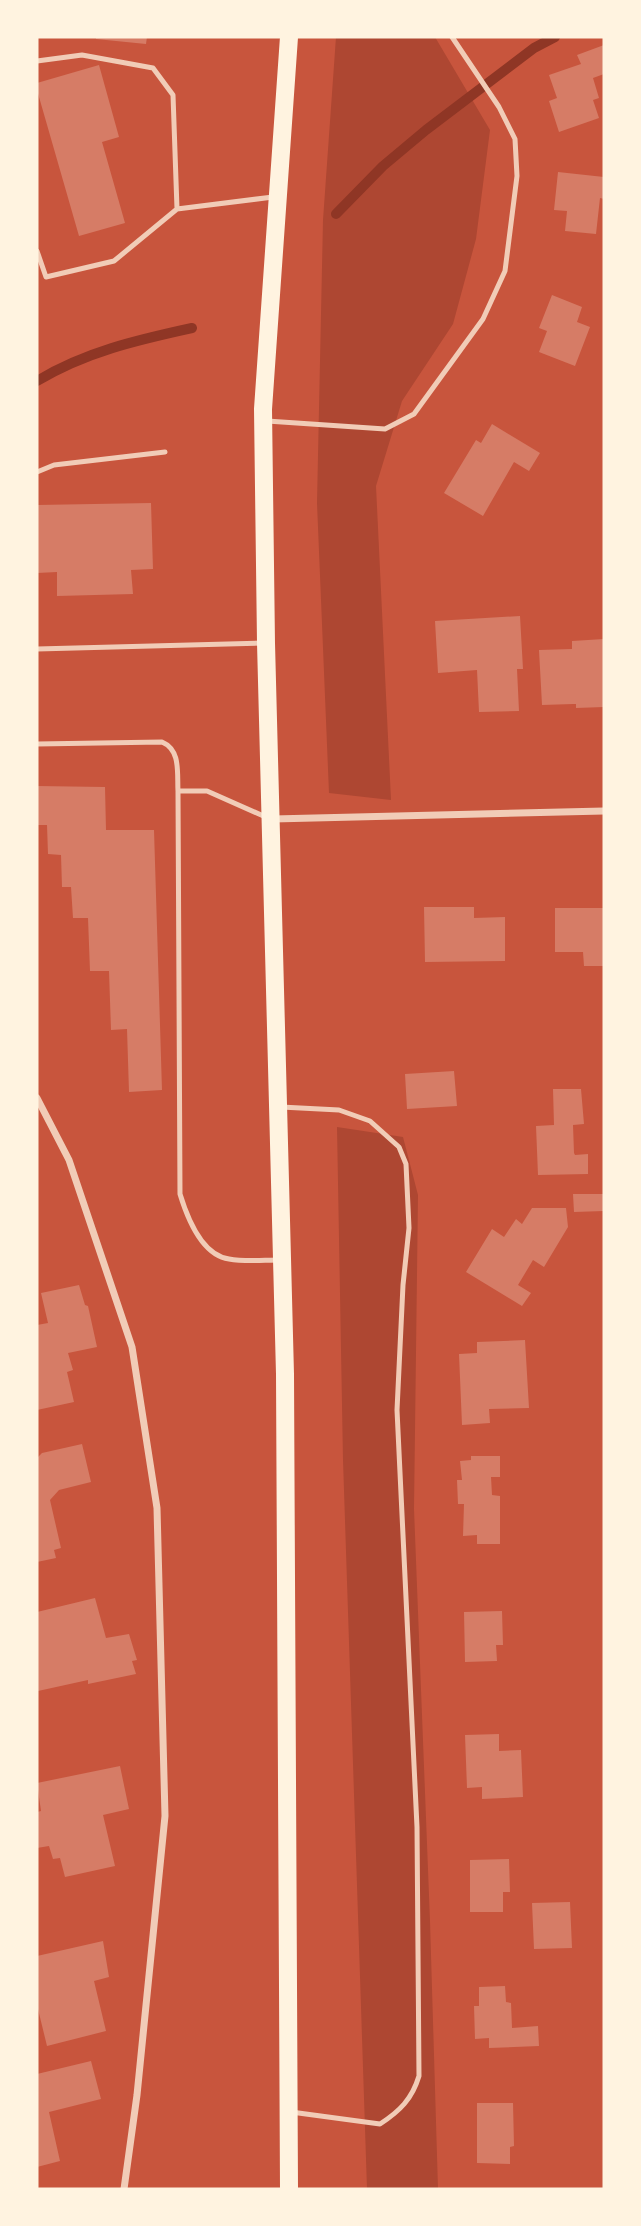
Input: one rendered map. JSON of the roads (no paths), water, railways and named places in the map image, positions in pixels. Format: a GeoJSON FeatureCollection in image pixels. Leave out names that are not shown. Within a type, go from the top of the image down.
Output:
{"type":"FeatureCollection","features":[{"type":"Feature","properties":{"kind":"main road"},"geometry":{"type":"LineString","coordinates":[[289,37],[276,197],[263,420],[285,1388],[289,2189]]}},
{"type":"Feature","properties":{"kind":"street"},"geometry":{"type":"LineString","coordinates":[[271,820],[604,811]]}},
{"type":"Feature","properties":{"kind":"street"},"geometry":{"type":"LineString","coordinates":[[37,1098],[69,1160],[132,1347],[158,1508],[165,1816],[137,2095],[124,2189]]}},
{"type":"Feature","properties":{"kind":"lane"},"geometry":{"type":"LineString","coordinates":[[263,420],[386,429],[414,414],[483,319],[505,271],[517,176],[515,139],[499,107],[452,37]]}},
{"type":"Feature","properties":{"kind":"lane"},"geometry":{"type":"LineString","coordinates":[[37,61],[82,55],[153,68],[173,95],[177,209]]}},
{"type":"Feature","properties":{"kind":"lane"},"geometry":{"type":"LineString","coordinates":[[37,251],[47,277],[114,261],[177,209],[276,197]]}},
{"type":"Feature","properties":{"kind":"lane"},"geometry":{"type":"LineString","coordinates":[[37,472],[54,465],[165,452]]}},
{"type":"Feature","properties":{"kind":"lane"},"geometry":{"type":"LineString","coordinates":[[37,649],[266,643]]}},
{"type":"Feature","properties":{"kind":"lane"},"geometry":{"type":"LineString","coordinates":[[37,744],[162,742],[170,745],[175,753],[178,791],[180,1194],[192,1225],[215,1254],[228,1259],[281,1260]]}},
{"type":"Feature","properties":{"kind":"lane"},"geometry":{"type":"LineString","coordinates":[[178,791],[207,791],[220,795],[271,820]]}},
{"type":"Feature","properties":{"kind":"lane"},"geometry":{"type":"LineString","coordinates":[[278,1107],[339,1110],[370,1121],[399,1147],[406,1164],[409,1228],[403,1285],[397,1410],[417,1827],[420,1947],[419,2076],[415,2090],[403,2107],[380,2124],[289,2112]]}},
{"type":"Feature","properties":{"kind":"waterway"},"geometry":{"type":"LineString","coordinates":[[336,214],[383,166],[426,130],[534,48],[555,37]]}},
{"type":"Feature","properties":{"kind":"waterway"},"geometry":{"type":"LineString","coordinates":[[37,381],[74,362],[131,342],[192,328]]}}]}
